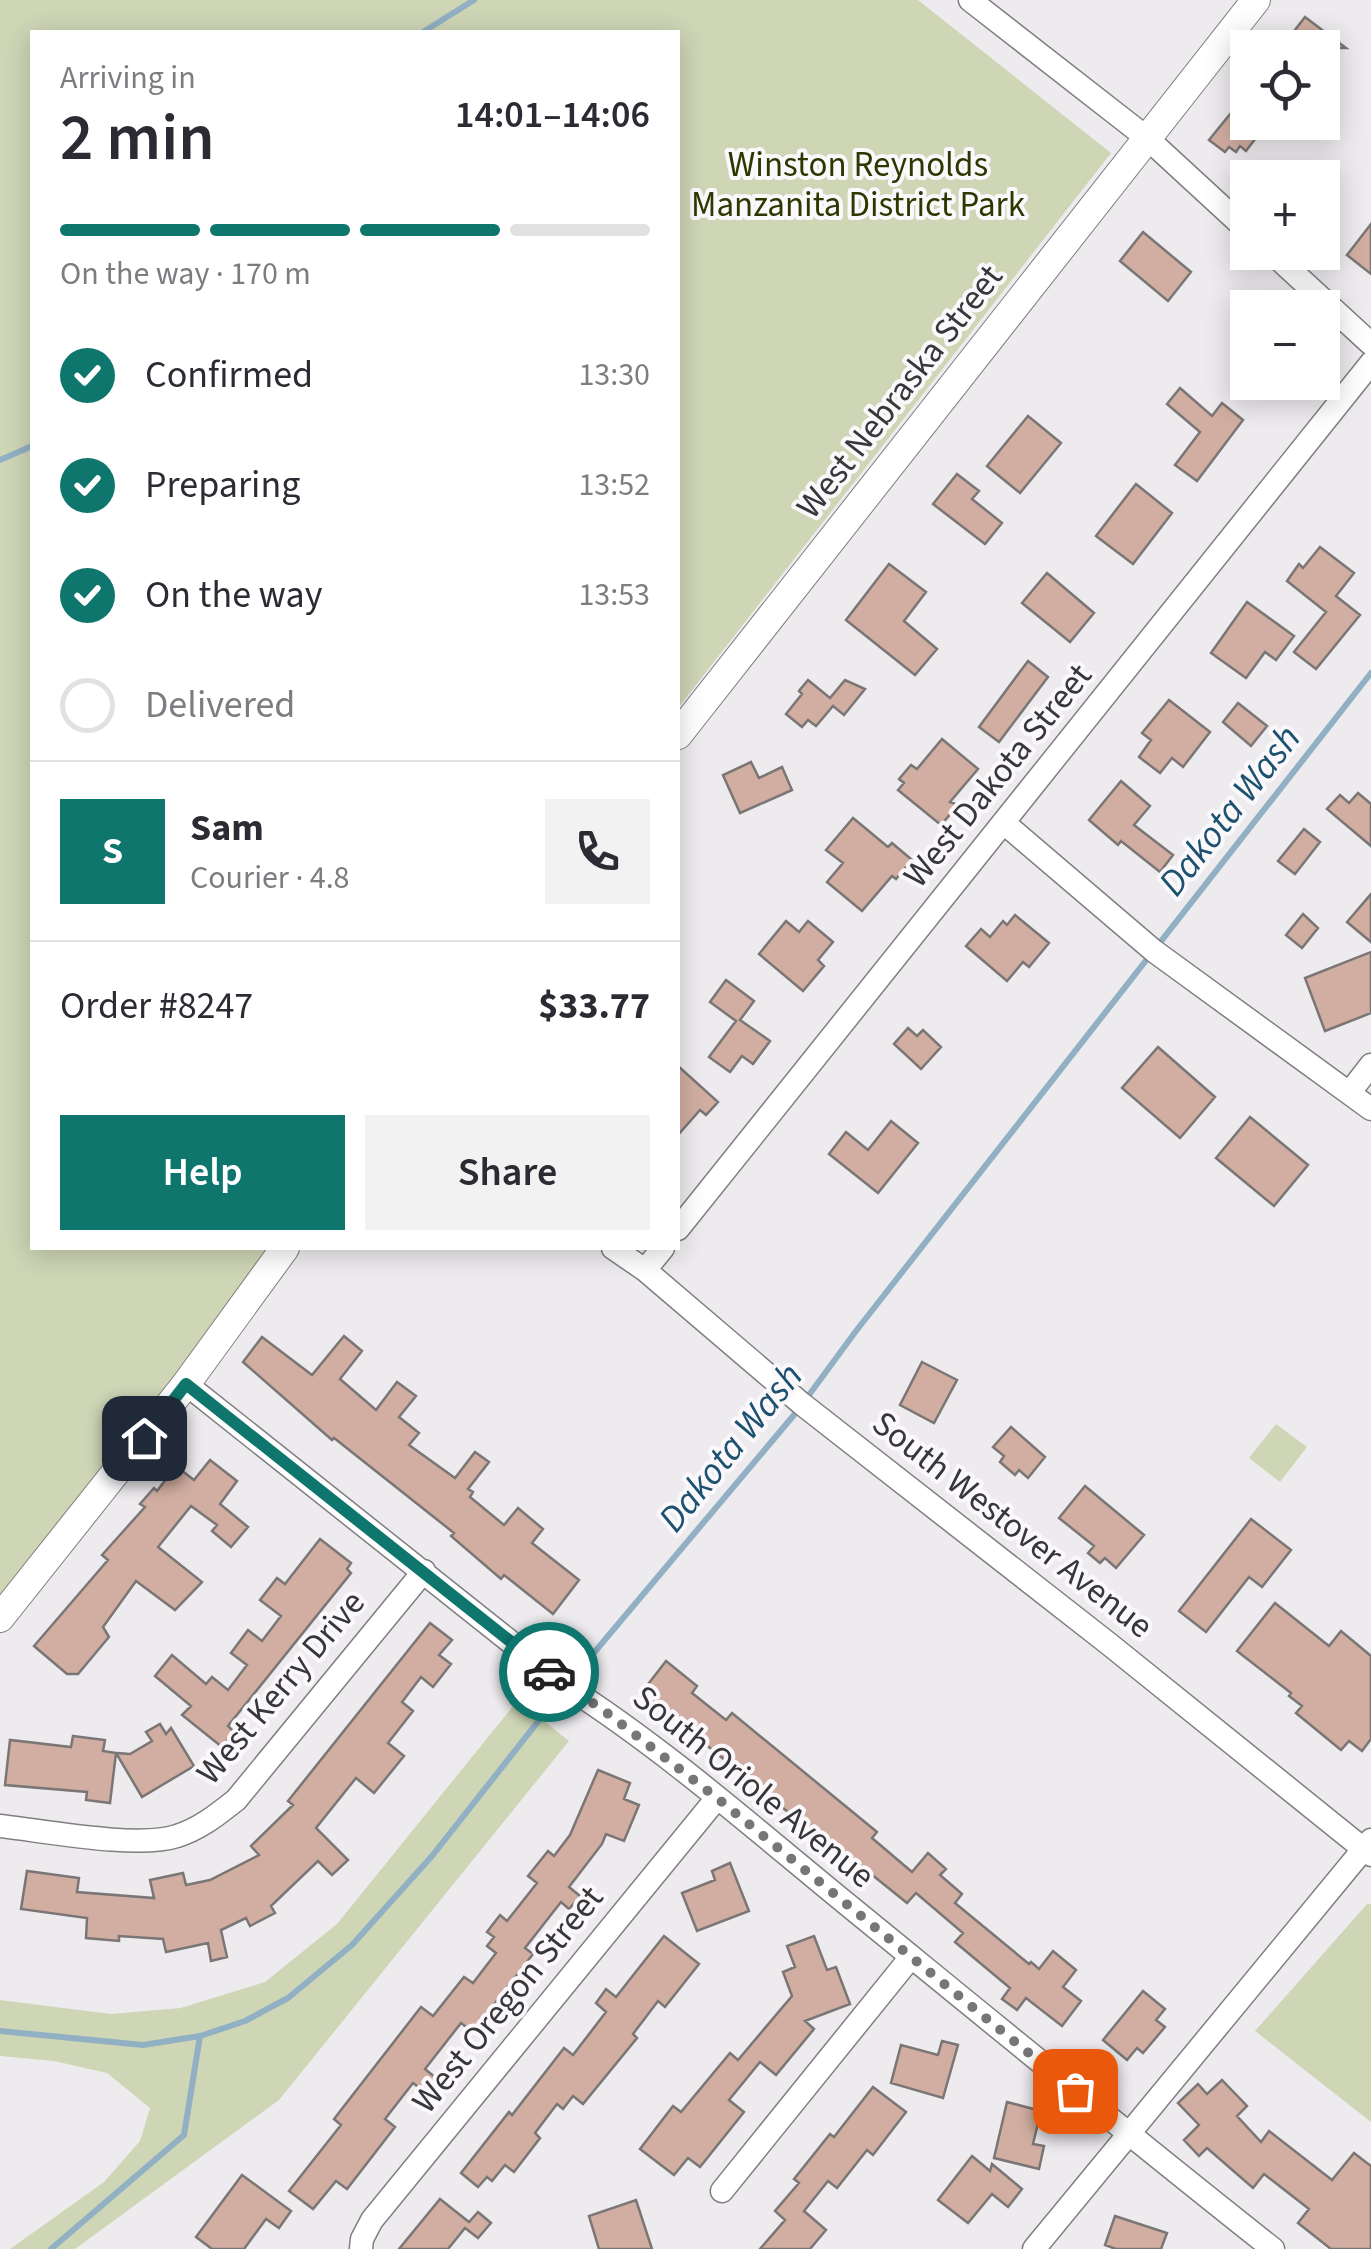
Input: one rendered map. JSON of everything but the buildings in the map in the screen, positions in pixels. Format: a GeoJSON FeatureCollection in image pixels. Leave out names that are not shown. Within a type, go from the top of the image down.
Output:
{"type":"FeatureCollection","features":[{"type":"Feature","properties":{"kind":"street"},"geometry":{"type":"LineString","coordinates":[[970,0],[1146,138],[1230,215]]}},
{"type":"Feature","properties":{"kind":"street","name":"West Nebraska Street"},"geometry":{"type":"LineString","coordinates":[[680,731],[1256,0]]}},
{"type":"Feature","properties":{"kind":"street"},"geometry":{"type":"LineString","coordinates":[[1291,270],[1371,344]]}},
{"type":"Feature","properties":{"kind":"street","name":"West Dakota Street"},"geometry":{"type":"LineString","coordinates":[[680,1227],[1371,363]]}},
{"type":"Feature","properties":{"kind":"street"},"geometry":{"type":"LineString","coordinates":[[1004,823],[1154,952],[1371,1109]]}},
{"type":"Feature","properties":{"kind":"street"},"geometry":{"type":"LineString","coordinates":[[1350,1092],[1371,1065]]}},
{"type":"Feature","properties":{"kind":"street"},"geometry":{"type":"LineString","coordinates":[[0,1618],[186,1384],[284,1250]]}},
{"type":"Feature","properties":{"kind":"street","name":"South Westover Avenue"},"geometry":{"type":"LineString","coordinates":[[616,1250],[645,1270],[802,1404],[1369,1848]]}},
{"type":"Feature","properties":{"kind":"street"},"geometry":{"type":"LineString","coordinates":[[645,1270],[660,1250]]}},
{"type":"Feature","properties":{"kind":"street","name":"South Oriole Avenue"},"geometry":{"type":"LineString","coordinates":[[186,1384],[566,1686],[717,1798],[1273,2249]]}},
{"type":"Feature","properties":{"kind":"street","name":"West Kerry Drive"},"geometry":{"type":"LineString","coordinates":[[0,1826],[148,1842],[178,1836],[208,1822],[236,1800],[424,1570]]}},
{"type":"Feature","properties":{"kind":"street","name":"West Oregon Street"},"geometry":{"type":"LineString","coordinates":[[361,2249],[372,2220],[717,1798]]}},
{"type":"Feature","properties":{"kind":"street"},"geometry":{"type":"LineString","coordinates":[[1034,2249],[1369,1848]]}},
{"type":"Feature","properties":{"kind":"street"},"geometry":{"type":"LineString","coordinates":[[722,2191],[911,1957]]}},
{"type":"Feature","properties":{"kind":"green space","name":"Winston Reynolds Manzanita District Park"},"geometry":{"type":"Polygon","coordinates":[[[0,0],[918,0],[1111,153],[680,705],[680,30],[30,30],[30,1250],[272,1250],[179,1374],[0,1597],[0,0]]]}},
{"type":"Feature","properties":{"kind":"green space"},"geometry":{"type":"Polygon","coordinates":[[[1276,1424],[1307,1447],[1280,1482],[1249,1458],[1276,1424]]]}},
{"type":"Feature","properties":{"kind":"green space"},"geometry":{"type":"Polygon","coordinates":[[[518,1700],[569,1741],[279,2100],[75,2249],[10,2249],[104,2182],[140,2141],[150,2108],[107,2073],[54,2061],[0,2056],[0,2000],[111,2014],[181,2008],[265,1982],[337,1924],[518,1700]]]}},
{"type":"Feature","properties":{"kind":"green space"},"geometry":{"type":"Polygon","coordinates":[[[1368,1903],[1371,1905],[1371,2122],[1255,2031],[1368,1903]]]}},
{"type":"Feature","properties":{"kind":"waterway"},"geometry":{"type":"LineString","coordinates":[[426,30],[474,0]]}},
{"type":"Feature","properties":{"kind":"waterway"},"geometry":{"type":"LineString","coordinates":[[0,460],[30,447]]}},
{"type":"Feature","properties":{"kind":"waterway","name":"Dakota Wash"},"geometry":{"type":"LineString","coordinates":[[806,1399],[1371,673]]}},
{"type":"Feature","properties":{"kind":"waterway","name":"Dakota Wash"},"geometry":{"type":"LineString","coordinates":[[0,2031],[143,2045],[200,2036],[245,2021],[288,1998],[352,1945],[432,1856],[566,1686],[799,1409]]}},
{"type":"Feature","properties":{"kind":"waterway"},"geometry":{"type":"LineString","coordinates":[[51,2249],[184,2135],[200,2036]]}},
{"type":"Feature","properties":{"kind":"way so far"},"geometry":{"type":"LineString","coordinates":[[549,1672],[717,1798],[1075,2091]]}},
{"type":"Feature","properties":{"kind":"route"},"geometry":{"type":"LineString","coordinates":[[144,1438],[186,1384],[549,1672]]}}]}
